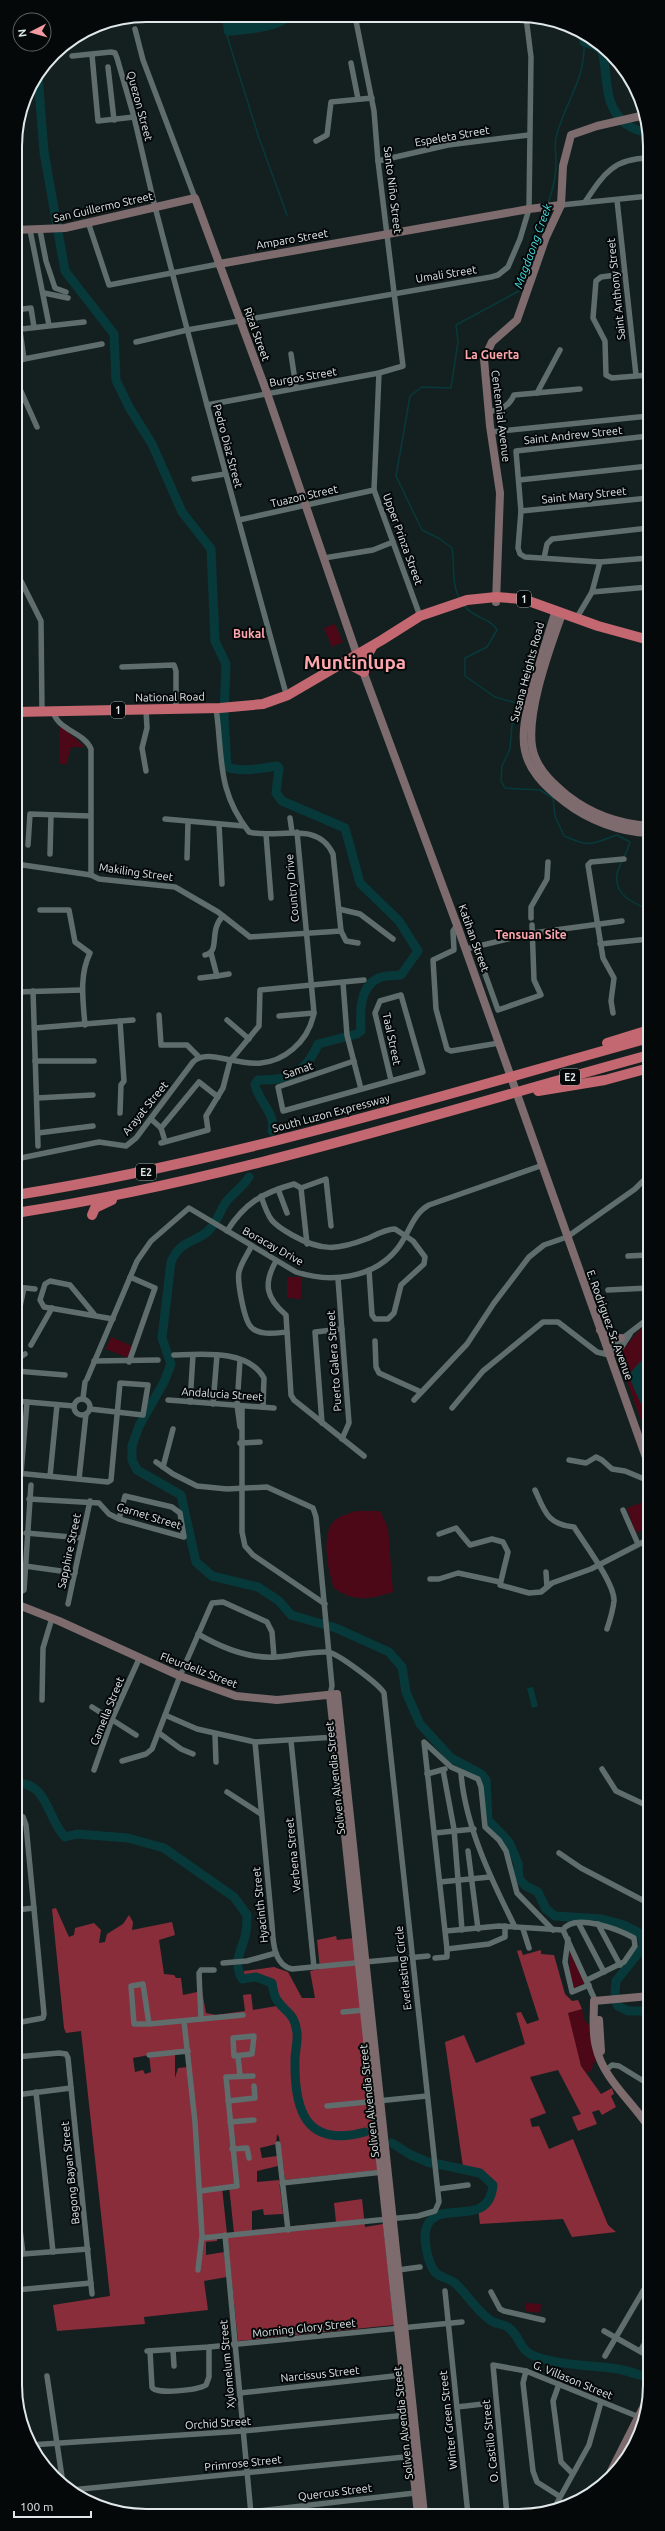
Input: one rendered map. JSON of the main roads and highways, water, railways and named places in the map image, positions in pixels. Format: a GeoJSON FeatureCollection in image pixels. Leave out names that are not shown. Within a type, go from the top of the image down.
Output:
{"type":"FeatureCollection","features":[{"type":"Feature","properties":{"kind":"highway","name":"National Road"},"geometry":{"type":"LineString","coordinates":[[22,712],[221,708],[263,704],[288,695],[340,665],[356,652],[396,625],[402,625],[452,603],[463,601],[494,599],[528,606],[558,613],[643,638]]}},
{"type":"Feature","properties":{"kind":"highway","name":"National Road"},"geometry":{"type":"LineString","coordinates":[[254,704],[285,690],[356,652],[374,645],[399,630],[402,625]]}},
{"type":"Feature","properties":{"kind":"highway"},"geometry":{"type":"LineString","coordinates":[[340,665],[349,664],[364,672],[365,660],[374,645]]}},
{"type":"Feature","properties":{"kind":"highway"},"geometry":{"type":"LineString","coordinates":[[566,1061],[614,1041],[643,1032]]}},
{"type":"Feature","properties":{"kind":"highway","name":"South Luzon Expressway"},"geometry":{"type":"LineString","coordinates":[[22,1195],[142,1173],[344,1122],[643,1040]]}},
{"type":"Feature","properties":{"kind":"highway","name":"E2"},"geometry":{"type":"LineString","coordinates":[[22,1211],[152,1188],[278,1157],[643,1057]]}},
{"type":"Feature","properties":{"kind":"highway"},"geometry":{"type":"LineString","coordinates":[[491,1099],[586,1084],[643,1070]]}},
{"type":"Feature","properties":{"kind":"highway"},"geometry":{"type":"LineString","coordinates":[[92,1215],[95,1208],[105,1203],[152,1188]]}},
{"type":"Feature","properties":{"kind":"water"},"geometry":{"type":"Polygon","coordinates":[[[223,22],[290,22],[273,29],[255,33],[227,36],[224,33],[223,22]]]}},
{"type":"Feature","properties":{"kind":"water"},"geometry":{"type":"Polygon","coordinates":[[[643,1359],[643,1408],[628,1375],[643,1359]]]}},
{"type":"Feature","properties":{"kind":"water"},"geometry":{"type":"Polygon","coordinates":[[[533,1687],[538,1706],[532,1708],[527,1688],[533,1687]]]}},
{"type":"Feature","properties":{"kind":"waterway"},"geometry":{"type":"LineString","coordinates":[[227,36],[259,138],[287,215]]}},
{"type":"Feature","properties":{"kind":"waterway","name":"Magdaong Creek"},"geometry":{"type":"LineString","coordinates":[[548,204],[555,176],[556,138],[582,68],[584,42]]}},
{"type":"Feature","properties":{"kind":"waterway"},"geometry":{"type":"LineString","coordinates":[[603,55],[608,90],[613,108],[626,124],[634,129],[642,131]]}},
{"type":"Feature","properties":{"kind":"waterway"},"geometry":{"type":"LineString","coordinates":[[39,85],[44,152],[65,271],[114,334],[116,380],[129,407],[152,444],[182,512],[211,549],[215,641],[226,664],[224,717],[227,767],[246,770],[277,766],[279,768],[276,793],[282,801],[345,828],[360,883],[399,921],[418,951],[401,975],[381,977],[372,982],[368,987],[362,1001],[361,1031],[357,1034],[318,1044],[308,1062],[302,1068],[287,1077],[258,1080],[255,1084],[259,1096],[272,1119],[272,1131]]}},
{"type":"Feature","properties":{"kind":"waterway","name":"Magdaong Creek"},"geometry":{"type":"LineString","coordinates":[[460,599],[454,581],[452,548],[440,539],[422,530],[396,476],[410,396],[422,387],[451,388],[458,342],[456,325],[519,291],[546,210]]}},
{"type":"Feature","properties":{"kind":"waterway","name":"Magdaong Creek"},"geometry":{"type":"LineString","coordinates":[[464,605],[472,613],[490,623],[497,630],[487,647],[465,658],[465,676],[495,697],[520,704],[512,725],[510,749],[502,766],[501,781],[505,788],[540,790],[553,798],[555,816],[564,836],[580,842],[591,843],[617,835],[630,842],[617,874],[618,888],[631,901],[643,907]]}},
{"type":"Feature","properties":{"kind":"waterway"},"geometry":{"type":"LineString","coordinates":[[249,1177],[226,1202],[211,1228],[178,1250],[171,1262],[162,1338],[171,1364],[164,1382],[139,1426],[132,1446],[132,1460],[137,1470],[181,1495],[196,1562],[212,1576],[258,1587],[279,1601],[291,1615],[336,1628],[389,1652],[402,1667],[406,1692],[420,1724],[451,1758],[481,1774],[486,1780],[488,1820],[509,1842],[518,1863],[519,1879],[526,1886],[538,1892],[546,1909],[555,1916],[602,1919],[624,1925],[641,1934],[643,1942]]}},
{"type":"Feature","properties":{"kind":"waterway"},"geometry":{"type":"LineString","coordinates":[[22,1784],[35,1788],[41,1795],[54,1821],[65,1837],[77,1834],[128,1838],[164,1848],[234,1897],[247,1915],[246,1934],[238,1960],[238,1969],[242,1979],[256,1977],[272,1983],[276,1998],[280,2005],[292,2017],[296,2026],[295,2078],[297,2095],[301,2109],[308,2121],[317,2130],[329,2135],[345,2136],[365,2132]]}},
{"type":"Feature","properties":{"kind":"waterway"},"geometry":{"type":"LineString","coordinates":[[615,1993],[616,1981],[643,1947]]}},
{"type":"Feature","properties":{"kind":"waterway"},"geometry":{"type":"LineString","coordinates":[[615,2000],[618,2006],[628,2011],[643,2011]]}},
{"type":"Feature","properties":{"kind":"waterway"},"geometry":{"type":"LineString","coordinates":[[392,2143],[411,2155],[430,2163]]}},
{"type":"Feature","properties":{"kind":"waterway"},"geometry":{"type":"LineString","coordinates":[[438,2164],[480,2173],[493,2185],[490,2199],[483,2206],[474,2210],[442,2214],[433,2218],[427,2226],[425,2237],[428,2258],[436,2273],[455,2283],[490,2320],[509,2328],[517,2337],[524,2349],[533,2355],[560,2363],[618,2369],[643,2376]]}},
{"type":"Feature","properties":{"kind":"district","name":"La Guerta"},"geometry":{"type":"Point","coordinates":[492,355]}},
{"type":"Feature","properties":{"kind":"district","name":"Bukal"},"geometry":{"type":"Point","coordinates":[249,634]}},
{"type":"Feature","properties":{"kind":"district","name":"Muntinlupa"},"geometry":{"type":"Point","coordinates":[355,662]}},
{"type":"Feature","properties":{"kind":"district","name":"Tensuan Site"},"geometry":{"type":"Point","coordinates":[531,935]}}]}
